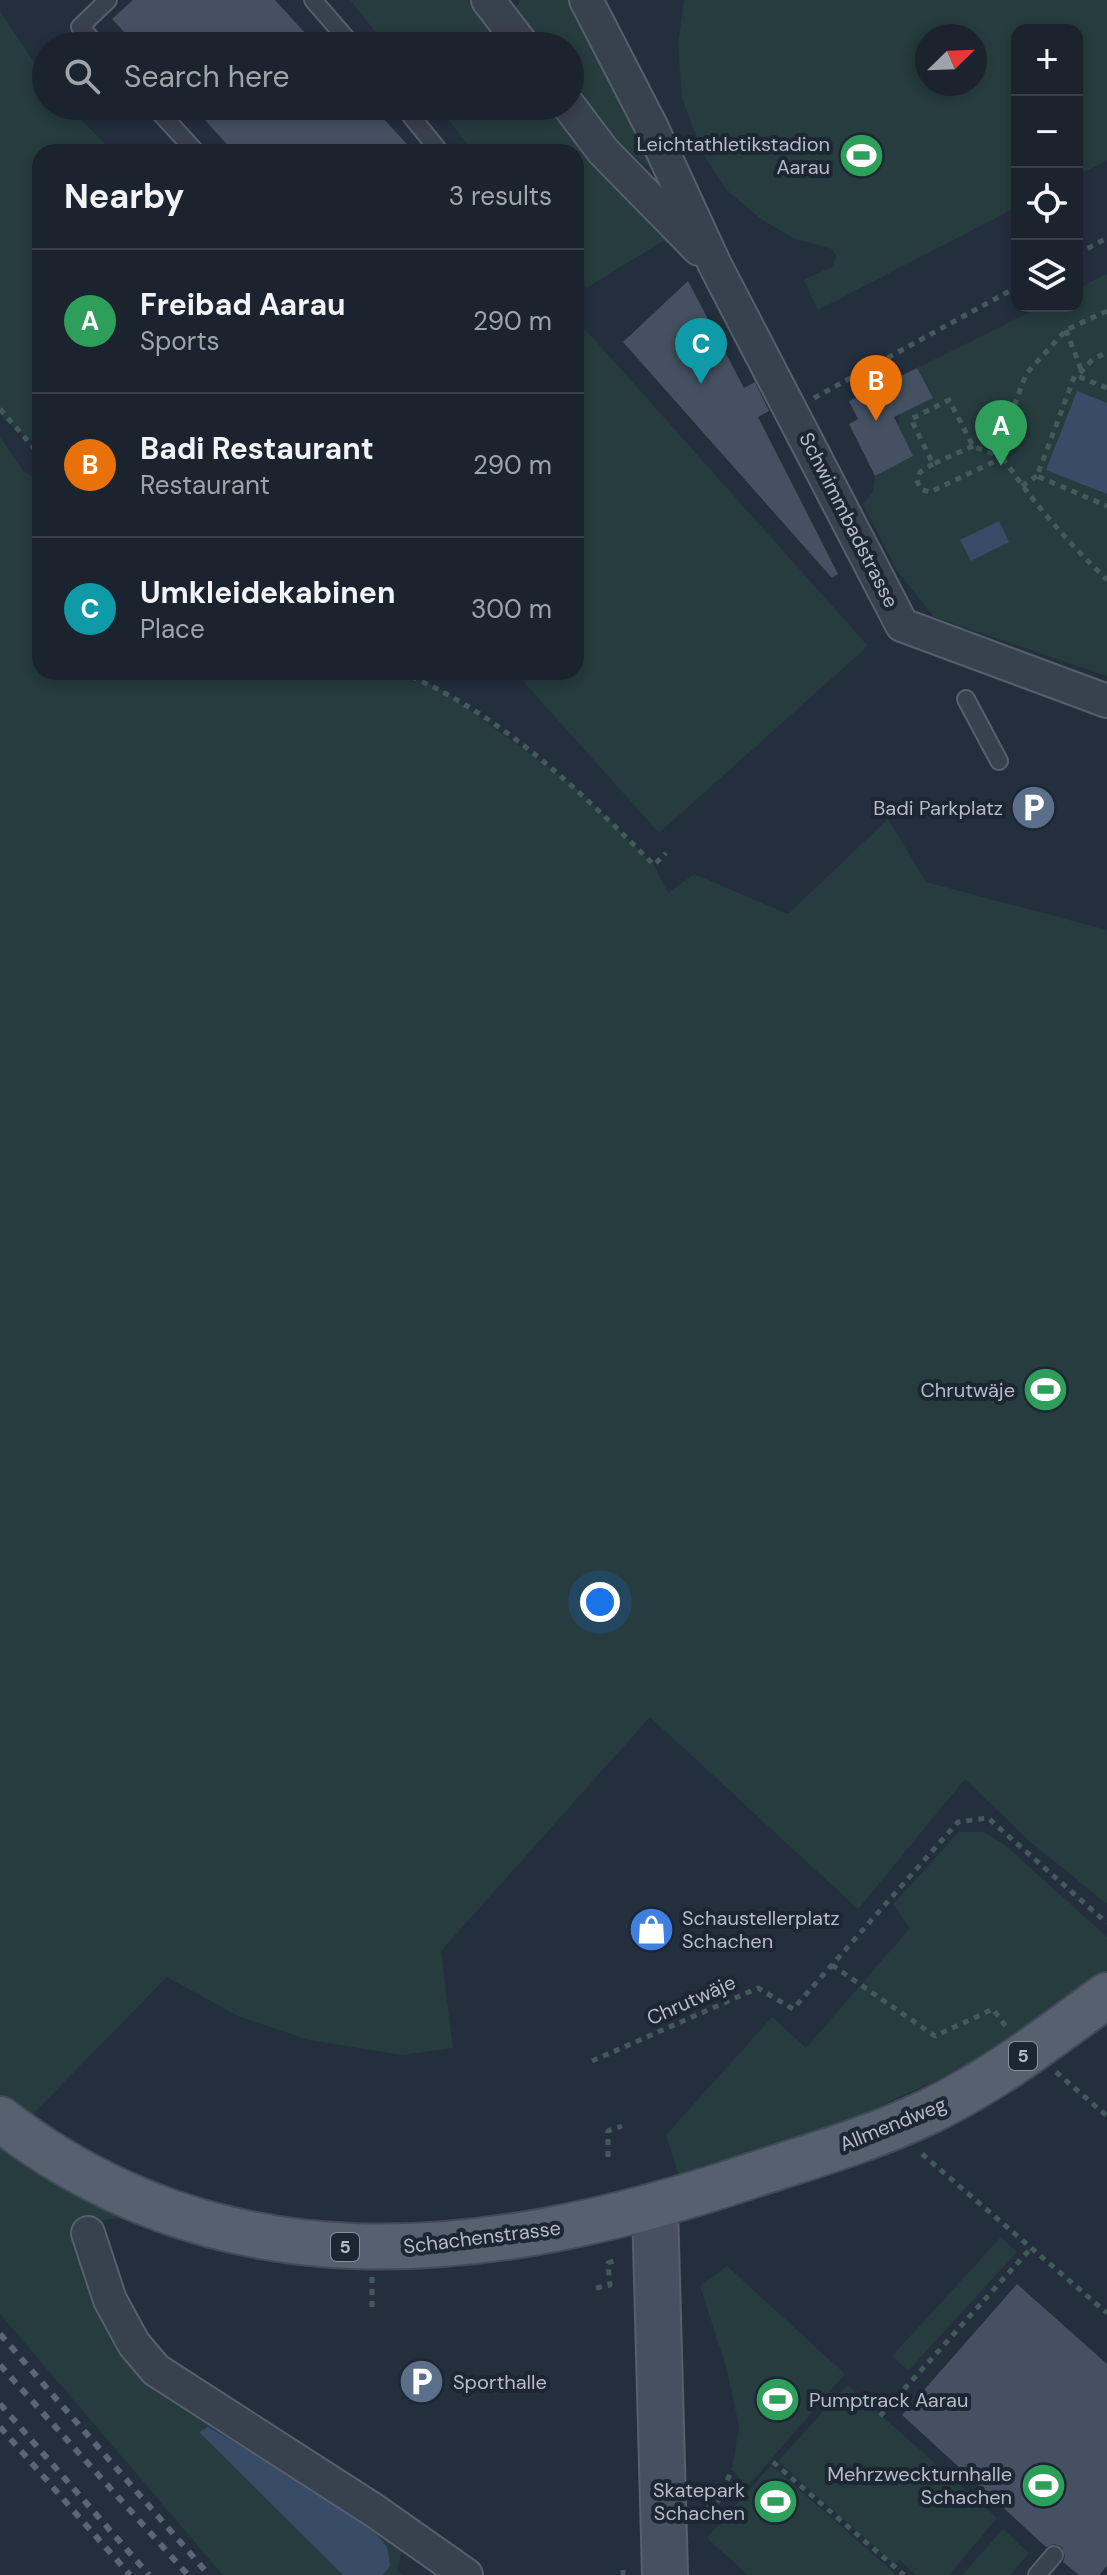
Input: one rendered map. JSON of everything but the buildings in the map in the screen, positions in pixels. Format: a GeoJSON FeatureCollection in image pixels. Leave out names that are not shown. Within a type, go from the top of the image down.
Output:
{"type":"FeatureCollection","features":[{"type":"Feature","properties":{"kind":"main road","name":"Allmendweg"},"geometry":{"type":"LineString","coordinates":[[655,2207],[893,2128],[972,2089],[1031,2052],[1107,1995]]}},
{"type":"Feature","properties":{"kind":"main road","name":"Schachenstrasse"},"geometry":{"type":"LineString","coordinates":[[0,2119],[49,2154],[143,2202],[231,2230],[301,2243],[384,2248],[484,2241],[582,2225],[655,2207]]}},
{"type":"Feature","properties":{"kind":"street"},"geometry":{"type":"LineString","coordinates":[[488,0],[512,32]]}},
{"type":"Feature","properties":{"kind":"street","name":"Schwimmbadstrasse"},"geometry":{"type":"LineString","coordinates":[[586,0],[651,126],[715,265],[902,625],[1107,701]]}},
{"type":"Feature","properties":{"kind":"street","name":"Schwimmbadstrasse"},"geometry":{"type":"LineString","coordinates":[[580,120],[603,151],[715,265]]}},
{"type":"Feature","properties":{"kind":"street"},"geometry":{"type":"LineString","coordinates":[[655,2207],[636,2266],[664,2557]]}},
{"type":"Feature","properties":{"kind":"street"},"geometry":{"type":"LineString","coordinates":[[88,2233],[110,2300],[134,2344],[156,2370],[386,2519],[466,2575]]}},
{"type":"Feature","properties":{"kind":"lane"},"geometry":{"type":"LineString","coordinates":[[85,32],[80,27],[108,0]]}},
{"type":"Feature","properties":{"kind":"lane"},"geometry":{"type":"LineString","coordinates":[[313,0],[341,32]]}},
{"type":"Feature","properties":{"kind":"lane"},"geometry":{"type":"LineString","coordinates":[[167,120],[189,144]]}},
{"type":"Feature","properties":{"kind":"lane"},"geometry":{"type":"LineString","coordinates":[[414,120],[434,144]]}},
{"type":"Feature","properties":{"kind":"lane"},"geometry":{"type":"LineString","coordinates":[[966,699],[999,761]]}},
{"type":"Feature","properties":{"kind":"lane"},"geometry":{"type":"LineString","coordinates":[[1037,2575],[1054,2555]]}},
{"type":"Feature","properties":{"kind":"path"},"geometry":{"type":"LineString","coordinates":[[1083,251],[1107,238]]}},
{"type":"Feature","properties":{"kind":"path"},"geometry":{"type":"LineString","coordinates":[[792,409],[1011,290]]}},
{"type":"Feature","properties":{"kind":"path"},"geometry":{"type":"LineString","coordinates":[[1003,458],[1007,426],[1026,374],[1066,330],[1107,311]]}},
{"type":"Feature","properties":{"kind":"path"},"geometry":{"type":"LineString","coordinates":[[1066,330],[1082,372]]}},
{"type":"Feature","properties":{"kind":"path"},"geometry":{"type":"LineString","coordinates":[[1022,486],[1037,476],[1075,375],[1107,352]]}},
{"type":"Feature","properties":{"kind":"path"},"geometry":{"type":"LineString","coordinates":[[1075,375],[1107,388]]}},
{"type":"Feature","properties":{"kind":"path"},"geometry":{"type":"LineString","coordinates":[[933,464],[911,419],[949,400],[973,446],[1003,458],[1022,486],[1078,552],[1107,580]]}},
{"type":"Feature","properties":{"kind":"path"},"geometry":{"type":"LineString","coordinates":[[0,409],[32,446]]}},
{"type":"Feature","properties":{"kind":"path"},"geometry":{"type":"LineString","coordinates":[[973,446],[920,472],[917,480],[920,489],[930,492],[1003,458]]}},
{"type":"Feature","properties":{"kind":"path"},"geometry":{"type":"LineString","coordinates":[[1037,476],[1107,506]]}},
{"type":"Feature","properties":{"kind":"path"},"geometry":{"type":"LineString","coordinates":[[420,680],[438,687],[574,786],[654,865],[666,853]]}},
{"type":"Feature","properties":{"kind":"path","name":"Chrutwäje"},"geometry":{"type":"LineString","coordinates":[[592,2061],[758,1988],[793,2009],[958,1822],[988,1818],[1107,1923]]}},
{"type":"Feature","properties":{"kind":"path"},"geometry":{"type":"LineString","coordinates":[[832,1965],[935,2036],[993,2009],[1016,2040],[1107,2116]]}},
{"type":"Feature","properties":{"kind":"path"},"geometry":{"type":"LineString","coordinates":[[608,2157],[608,2131],[622,2126]]}},
{"type":"Feature","properties":{"kind":"path"},"geometry":{"type":"LineString","coordinates":[[893,2128],[1107,2313]]}},
{"type":"Feature","properties":{"kind":"path"},"geometry":{"type":"LineString","coordinates":[[880,2416],[1032,2247]]}},
{"type":"Feature","properties":{"kind":"path"},"geometry":{"type":"LineString","coordinates":[[596,2288],[610,2285],[608,2263],[636,2266]]}},
{"type":"Feature","properties":{"kind":"path"},"geometry":{"type":"LineString","coordinates":[[372,2268],[372,2309]]}},
{"type":"Feature","properties":{"kind":"path"},"geometry":{"type":"LineString","coordinates":[[773,2462],[904,2575]]}},
{"type":"Feature","properties":{"kind":"path"},"geometry":{"type":"LineString","coordinates":[[664,2557],[719,2500],[732,2469]]}},
{"type":"Feature","properties":{"kind":"green space"},"geometry":{"type":"Polygon","coordinates":[[[350,0],[477,0],[504,32],[376,32],[350,0]]]}},
{"type":"Feature","properties":{"kind":"green space"},"geometry":{"type":"Polygon","coordinates":[[[521,0],[569,0],[658,175],[607,133],[584,104],[584,32],[529,32],[515,9],[521,0]]]}},
{"type":"Feature","properties":{"kind":"green space","name":"Leichtathletikstadion Aarau"},"geometry":{"type":"Polygon","coordinates":[[[684,0],[1107,0],[1107,160],[1083,173],[1083,24],[1011,24],[1011,210],[818,310],[804,280],[833,266],[836,256],[832,249],[795,239],[758,217],[725,188],[701,150],[682,98],[678,44],[684,0]]]}},
{"type":"Feature","properties":{"kind":"green space"},"geometry":{"type":"Polygon","coordinates":[[[0,11],[32,59],[32,120],[82,120],[105,144],[32,144],[32,442],[0,413],[0,11]]]}},
{"type":"Feature","properties":{"kind":"green space"},"geometry":{"type":"Polygon","coordinates":[[[448,120],[578,120],[665,240],[586,288],[584,144],[468,144],[448,120]]]}},
{"type":"Feature","properties":{"kind":"green space"},"geometry":{"type":"Polygon","coordinates":[[[1107,274],[1107,676],[934,617],[896,569],[863,504],[873,492],[875,476],[913,456],[898,425],[900,414],[932,398],[917,368],[1030,312],[1083,312],[1083,286],[1107,274]]]}},
{"type":"Feature","properties":{"kind":"green space"},"geometry":{"type":"Polygon","coordinates":[[[584,330],[868,646],[659,833],[522,680],[584,680],[584,330]]]}},
{"type":"Feature","properties":{"kind":"green space"},"geometry":{"type":"Polygon","coordinates":[[[0,437],[23,471],[32,476],[32,680],[420,680],[438,687],[574,786],[654,865],[668,893],[694,874],[788,914],[888,819],[926,882],[1107,930],[1107,1904],[1028,1840],[965,1779],[858,1909],[650,1717],[441,1951],[453,2048],[402,2055],[309,2040],[238,2016],[167,1977],[27,2120],[0,2098],[0,437]]]}},
{"type":"Feature","properties":{"kind":"green space"},"geometry":{"type":"Polygon","coordinates":[[[959,1832],[983,1832],[1005,1845],[1107,1937],[1107,1970],[1069,2003],[986,2058],[855,2117],[679,2176],[666,2135],[772,2017],[806,2048],[910,1928],[893,1904],[959,1832]]]}},
{"type":"Feature","properties":{"kind":"green space"},"geometry":{"type":"Polygon","coordinates":[[[0,2141],[139,2216],[87,2222],[131,2356],[403,2545],[397,2570],[403,2575],[223,2575],[0,2314],[0,2141]]]}},
{"type":"Feature","properties":{"kind":"green space"},"geometry":{"type":"Polygon","coordinates":[[[1001,2237],[1017,2252],[908,2371],[892,2356],[1001,2237]]]}},
{"type":"Feature","properties":{"kind":"green space","name":"Pumptrack Aarau"},"geometry":{"type":"Polygon","coordinates":[[[727,2266],[845,2374],[747,2487],[732,2469],[739,2426],[726,2367],[700,2286],[727,2266]]]}},
{"type":"Feature","properties":{"kind":"green space"},"geometry":{"type":"Polygon","coordinates":[[[847,2385],[997,2518],[949,2575],[916,2575],[899,2559],[895,2565],[778,2461],[847,2385]]]}},
{"type":"Feature","properties":{"kind":"green space","name":"Skatepark Schachen"},"geometry":{"type":"Polygon","coordinates":[[[771,2465],[896,2575],[748,2575],[707,2538],[771,2465]]]}},
{"type":"Feature","properties":{"kind":"green space"},"geometry":{"type":"Polygon","coordinates":[[[1003,2529],[1029,2553],[1010,2575],[962,2575],[1003,2529]]]}},
{"type":"Feature","properties":{"kind":"water"},"geometry":{"type":"Polygon","coordinates":[[[1077,391],[1107,403],[1107,494],[1046,470],[1077,391]]]}},
{"type":"Feature","properties":{"kind":"water"},"geometry":{"type":"Polygon","coordinates":[[[999,521],[1009,542],[971,561],[960,540],[999,521]]]}},
{"type":"Feature","properties":{"kind":"water"},"geometry":{"type":"Polygon","coordinates":[[[208,2427],[359,2520],[387,2548],[390,2566],[383,2575],[343,2575],[199,2432],[208,2427]]]}},
{"type":"Feature","properties":{"kind":"railway"},"geometry":{"type":"LineString","coordinates":[[0,2334],[209,2575]]}},
{"type":"Feature","properties":{"kind":"railway"},"geometry":{"type":"LineString","coordinates":[[0,2365],[188,2575]]}},
{"type":"Feature","properties":{"kind":"railway"},"geometry":{"type":"LineString","coordinates":[[0,2404],[149,2575]]}},
{"type":"Feature","properties":{"kind":"railway"},"geometry":{"type":"LineString","coordinates":[[0,2427],[130,2575]]}},
{"type":"Feature","properties":{"kind":"place","name":"Leichtathletikstadion Aarau"},"geometry":{"type":"Point","coordinates":[861,155]}},
{"type":"Feature","properties":{"kind":"place","name":"Umkleidekabinen"},"geometry":{"type":"Point","coordinates":[701,384]}},
{"type":"Feature","properties":{"kind":"place","name":"Badi Restaurant"},"geometry":{"type":"Point","coordinates":[876,421]}},
{"type":"Feature","properties":{"kind":"place","name":"Freibad Aarau"},"geometry":{"type":"Point","coordinates":[1001,466]}},
{"type":"Feature","properties":{"kind":"place","name":"Badi Parkplatz"},"geometry":{"type":"Point","coordinates":[1034,808]}},
{"type":"Feature","properties":{"kind":"place","name":"Chrutwäje"},"geometry":{"type":"Point","coordinates":[1046,1390]}},
{"type":"Feature","properties":{"kind":"place","name":"Schaustellerplatz Schachen"},"geometry":{"type":"Point","coordinates":[651,1930]}},
{"type":"Feature","properties":{"kind":"place","name":"Sporthalle"},"geometry":{"type":"Point","coordinates":[422,2382]}},
{"type":"Feature","properties":{"kind":"place","name":"Pumptrack Aarau"},"geometry":{"type":"Point","coordinates":[778,2400]}},
{"type":"Feature","properties":{"kind":"place","name":"Mehrzweckturnhalle Schachen"},"geometry":{"type":"Point","coordinates":[1043,2485]}},
{"type":"Feature","properties":{"kind":"place","name":"Skatepark Schachen"},"geometry":{"type":"Point","coordinates":[776,2501]}}]}
